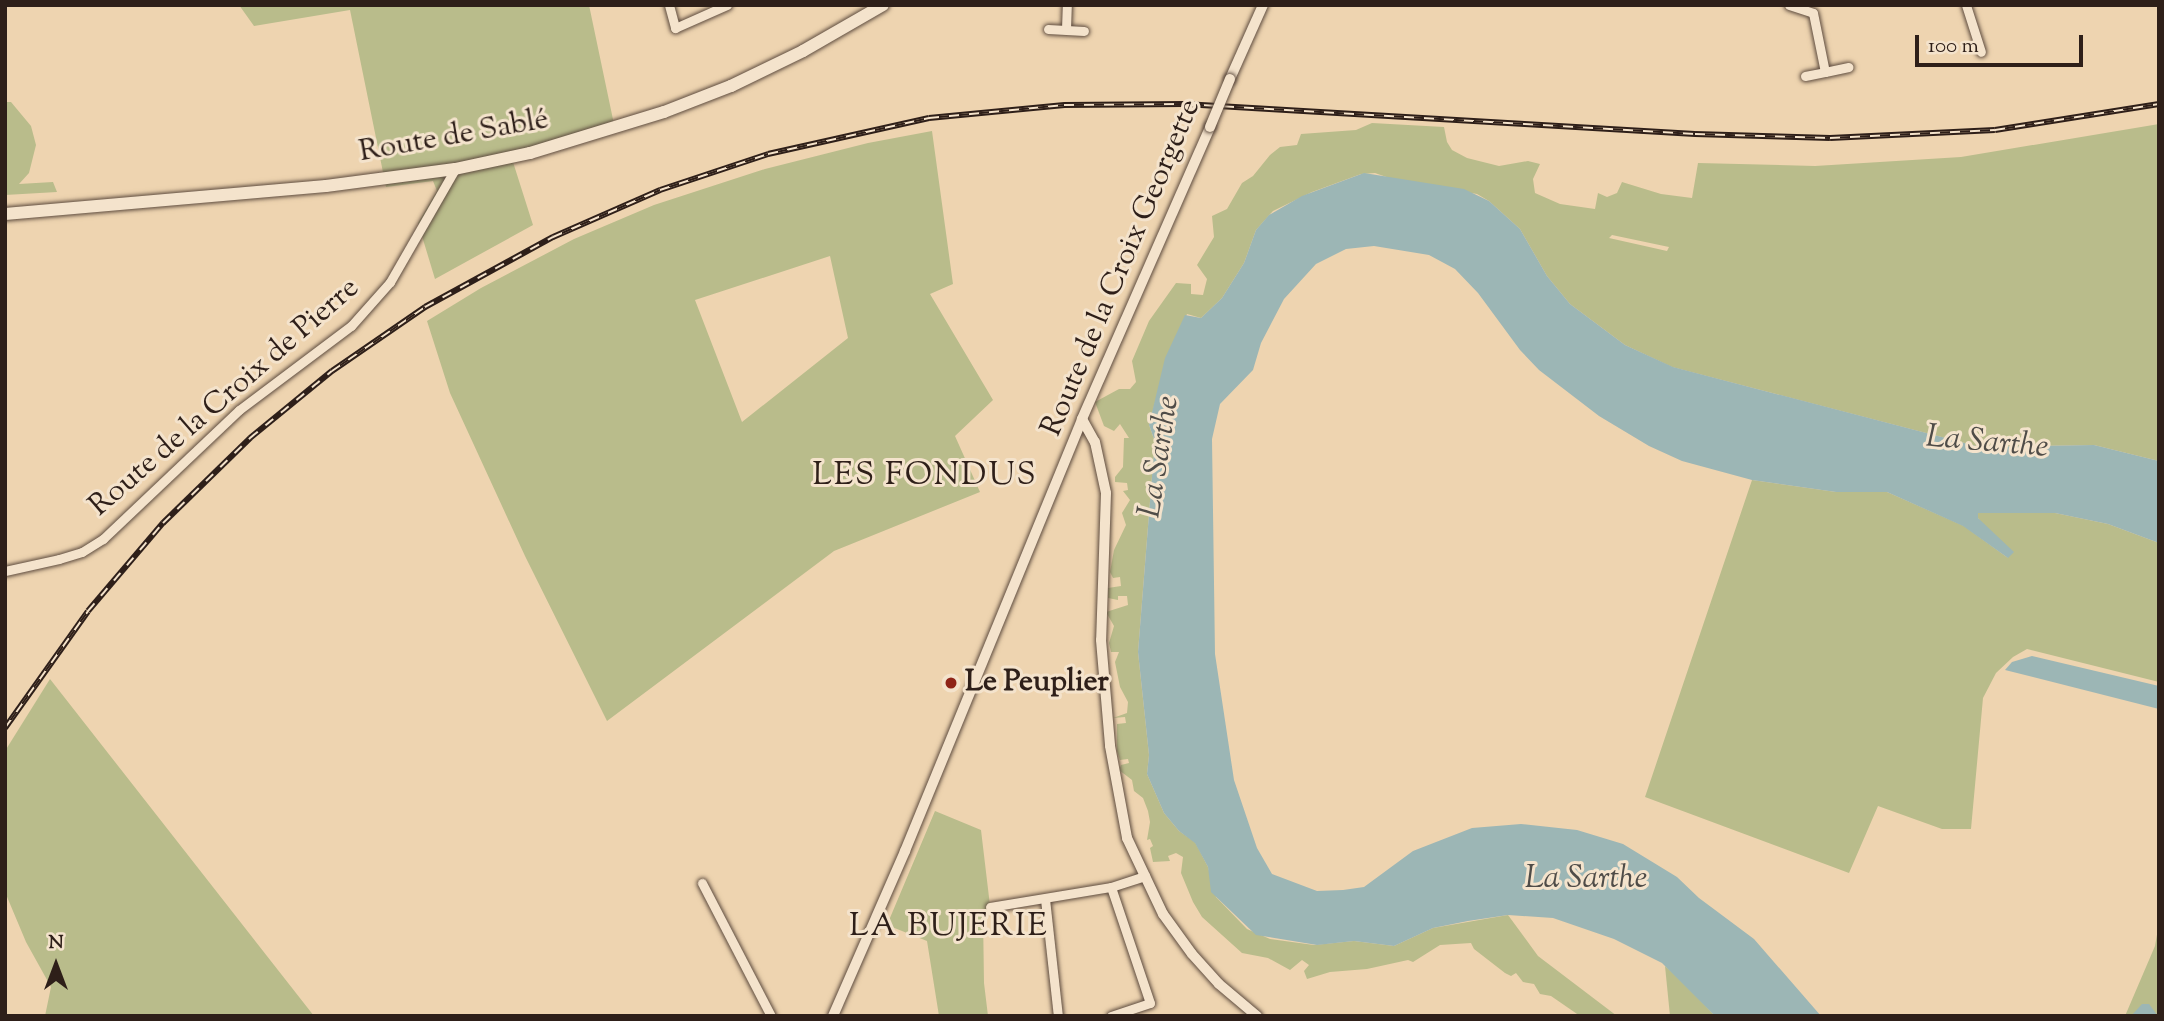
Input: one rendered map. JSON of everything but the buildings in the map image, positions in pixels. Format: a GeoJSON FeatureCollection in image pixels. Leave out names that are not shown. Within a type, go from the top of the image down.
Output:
{"type":"FeatureCollection","features":[{"type":"Feature","properties":{"kind":"main road","name":"Route de Sablé"},"geometry":{"type":"LineString","coordinates":[[5,214],[326,186],[455,169],[544,149],[664,113],[761,72],[883,5]]}},
{"type":"Feature","properties":{"kind":"street"},"geometry":{"type":"LineString","coordinates":[[669,5],[675,27],[727,5]]}},
{"type":"Feature","properties":{"kind":"street"},"geometry":{"type":"LineString","coordinates":[[1066,29],[1067,5]]}},
{"type":"Feature","properties":{"kind":"street","name":"Route de la Croix Georgette"},"geometry":{"type":"LineString","coordinates":[[833,1016],[905,851],[1082,419],[1263,5]]}},
{"type":"Feature","properties":{"kind":"street"},"geometry":{"type":"LineString","coordinates":[[1789,5],[1813,13],[1825,72]]}},
{"type":"Feature","properties":{"kind":"street"},"geometry":{"type":"LineString","coordinates":[[1966,5],[1981,52]]}},
{"type":"Feature","properties":{"kind":"street"},"geometry":{"type":"LineString","coordinates":[[1048,29],[1084,30]]}},
{"type":"Feature","properties":{"kind":"street"},"geometry":{"type":"LineString","coordinates":[[1805,76],[1848,67]]}},
{"type":"Feature","properties":{"kind":"street","name":"Route de la Croix de Pierre"},"geometry":{"type":"LineString","coordinates":[[5,571],[70,556],[103,539],[239,410],[351,326],[390,282],[455,169]]}},
{"type":"Feature","properties":{"kind":"street"},"geometry":{"type":"LineString","coordinates":[[1082,419],[1095,442],[1106,493],[1101,640],[1110,746],[1127,838],[1163,914],[1192,954],[1219,984],[1257,1016]]}},
{"type":"Feature","properties":{"kind":"street"},"geometry":{"type":"LineString","coordinates":[[990,907],[1111,887],[1145,876]]}},
{"type":"Feature","properties":{"kind":"street"},"geometry":{"type":"LineString","coordinates":[[702,883],[771,1016]]}},
{"type":"Feature","properties":{"kind":"street"},"geometry":{"type":"LineString","coordinates":[[1111,887],[1150,1003],[1111,1016]]}},
{"type":"Feature","properties":{"kind":"street"},"geometry":{"type":"LineString","coordinates":[[1045,899],[1058,1016]]}},
{"type":"Feature","properties":{"kind":"green space"},"geometry":{"type":"Polygon","coordinates":[[[239,5],[589,5],[615,129],[513,162],[533,225],[435,279],[418,223],[437,191],[433,181],[386,187],[350,10],[254,26],[239,5]]]}},
{"type":"Feature","properties":{"kind":"green space"},"geometry":{"type":"Polygon","coordinates":[[[5,102],[11,102],[31,126],[36,145],[29,173],[19,184],[53,182],[57,192],[5,195],[5,102]]]}},
{"type":"Feature","properties":{"kind":"green space"},"geometry":{"type":"Polygon","coordinates":[[[1372,123],[1444,127],[1452,150],[1467,158],[1499,166],[1528,161],[1540,164],[1533,179],[1535,193],[1560,204],[1595,209],[1598,193],[1607,197],[1617,193],[1622,182],[1661,194],[1692,198],[1698,163],[1815,166],[1961,157],[2159,124],[2159,461],[2094,445],[1980,447],[1672,367],[1625,345],[1570,304],[1547,276],[1520,229],[1489,201],[1477,194],[1395,180],[1375,173],[1361,174],[1312,192],[1273,211],[1256,230],[1244,263],[1222,298],[1201,318],[1187,314],[1160,384],[1149,425],[1154,439],[1154,451],[1138,652],[1149,755],[1147,774],[1164,813],[1179,831],[1195,842],[1208,867],[1216,897],[1247,929],[1270,939],[1314,945],[1354,941],[1394,946],[1433,928],[1508,915],[1538,956],[1617,1016],[1580,1016],[1551,996],[1540,994],[1534,984],[1523,982],[1516,973],[1511,976],[1505,973],[1474,949],[1471,943],[1440,945],[1413,962],[1408,960],[1367,969],[1330,972],[1307,979],[1304,971],[1309,965],[1302,960],[1290,970],[1268,958],[1242,953],[1202,917],[1181,873],[1183,857],[1176,853],[1168,856],[1170,861],[1153,862],[1150,848],[1153,846],[1150,839],[1147,840],[1150,822],[1148,811],[1143,798],[1134,791],[1132,780],[1119,770],[1121,765],[1129,763],[1128,759],[1120,760],[1117,751],[1117,724],[1126,723],[1125,717],[1113,718],[1127,713],[1128,702],[1120,687],[1115,662],[1119,652],[1111,652],[1109,643],[1114,626],[1106,612],[1128,605],[1127,596],[1118,596],[1118,600],[1108,598],[1108,588],[1121,586],[1120,577],[1113,578],[1110,572],[1114,550],[1126,525],[1122,513],[1130,500],[1123,491],[1128,490],[1127,483],[1115,482],[1115,477],[1123,467],[1124,438],[1129,438],[1120,424],[1114,431],[1104,426],[1095,402],[1119,389],[1130,389],[1136,382],[1132,361],[1149,321],[1176,283],[1191,284],[1191,294],[1203,295],[1207,279],[1197,265],[1214,237],[1212,216],[1227,209],[1242,183],[1253,176],[1280,147],[1297,145],[1301,134],[1356,130],[1372,123]],[[1612,235],[1609,238],[1667,251],[1669,247],[1612,235]]]}},
{"type":"Feature","properties":{"kind":"green space"},"geometry":{"type":"Polygon","coordinates":[[[932,131],[953,284],[930,294],[993,400],[955,436],[980,492],[834,551],[607,721],[525,556],[450,393],[427,321],[481,288],[574,239],[654,205],[765,169],[868,143],[932,131]],[[830,256],[695,300],[742,422],[848,338],[830,256]]]}},
{"type":"Feature","properties":{"kind":"green space"},"geometry":{"type":"Polygon","coordinates":[[[1752,480],[1836,492],[1887,492],[1964,526],[2008,558],[1978,518],[1978,513],[2055,513],[2108,524],[2159,543],[2159,682],[2027,649],[2013,657],[1996,673],[1983,698],[1971,829],[1942,829],[1878,806],[1849,873],[1645,797],[1752,480]]]}},
{"type":"Feature","properties":{"kind":"green space"},"geometry":{"type":"Polygon","coordinates":[[[50,679],[314,1016],[45,1016],[51,987],[26,942],[5,892],[5,751],[50,679]]]}},
{"type":"Feature","properties":{"kind":"green space"},"geometry":{"type":"Polygon","coordinates":[[[935,811],[981,830],[991,914],[983,915],[984,983],[988,1016],[939,1016],[927,941],[887,925],[935,811]]]}},
{"type":"Feature","properties":{"kind":"green space"},"geometry":{"type":"Polygon","coordinates":[[[2159,923],[2159,1016],[2125,1016],[2155,946],[2159,923]]]}},
{"type":"Feature","properties":{"kind":"green space"},"geometry":{"type":"Polygon","coordinates":[[[1665,966],[1681,980],[1715,1016],[1670,1016],[1665,966]]]}},
{"type":"Feature","properties":{"kind":"water","name":"La Sarthe"},"geometry":{"type":"Polygon","coordinates":[[[1364,173],[1464,189],[1489,201],[1520,229],[1547,276],[1570,304],[1625,345],[1673,367],[1980,447],[2094,445],[2159,461],[2159,543],[2108,524],[2055,513],[1978,513],[1978,518],[2014,552],[2008,558],[1963,526],[1887,492],[1836,492],[1752,480],[1682,461],[1649,446],[1599,416],[1539,370],[1520,350],[1478,293],[1455,269],[1429,255],[1374,246],[1346,249],[1316,264],[1284,299],[1261,343],[1253,370],[1220,404],[1212,439],[1215,654],[1234,780],[1257,848],[1272,874],[1317,891],[1364,887],[1413,851],[1472,828],[1521,824],[1577,830],[1623,844],[1677,877],[1699,898],[1754,939],[1821,1016],[1715,1016],[1662,963],[1614,939],[1553,918],[1508,915],[1468,921],[1433,928],[1394,946],[1354,941],[1317,945],[1256,935],[1211,892],[1208,867],[1195,843],[1179,831],[1164,813],[1147,774],[1149,755],[1138,652],[1154,451],[1154,439],[1149,425],[1165,358],[1185,315],[1201,318],[1222,298],[1244,263],[1256,230],[1269,215],[1302,196],[1364,173]]]}},
{"type":"Feature","properties":{"kind":"water"},"geometry":{"type":"Polygon","coordinates":[[[2032,656],[2159,686],[2159,709],[2005,670],[2012,662],[2032,656]]]}},
{"type":"Feature","properties":{"kind":"water"},"geometry":{"type":"Polygon","coordinates":[[[2142,1004],[2149,1004],[2158,1016],[2131,1016],[2142,1004]]]}},
{"type":"Feature","properties":{"kind":"railway"},"geometry":{"type":"LineString","coordinates":[[5,728],[88,611],[163,523],[250,438],[332,371],[425,307],[553,237],[660,190],[768,154],[929,118],[1064,105],[1184,104],[1695,134],[1830,138],[1995,130],[2159,104]]}},
{"type":"Feature","properties":{"kind":"place","name":"Le Peuplier"},"geometry":{"type":"Point","coordinates":[951,683]}},
{"type":"Feature","properties":{"kind":"district","name":"LES FONDUS"},"geometry":{"type":"Point","coordinates":[925,476]}},
{"type":"Feature","properties":{"kind":"district","name":"LA BUJERIE"},"geometry":{"type":"Point","coordinates":[949,927]}}]}
